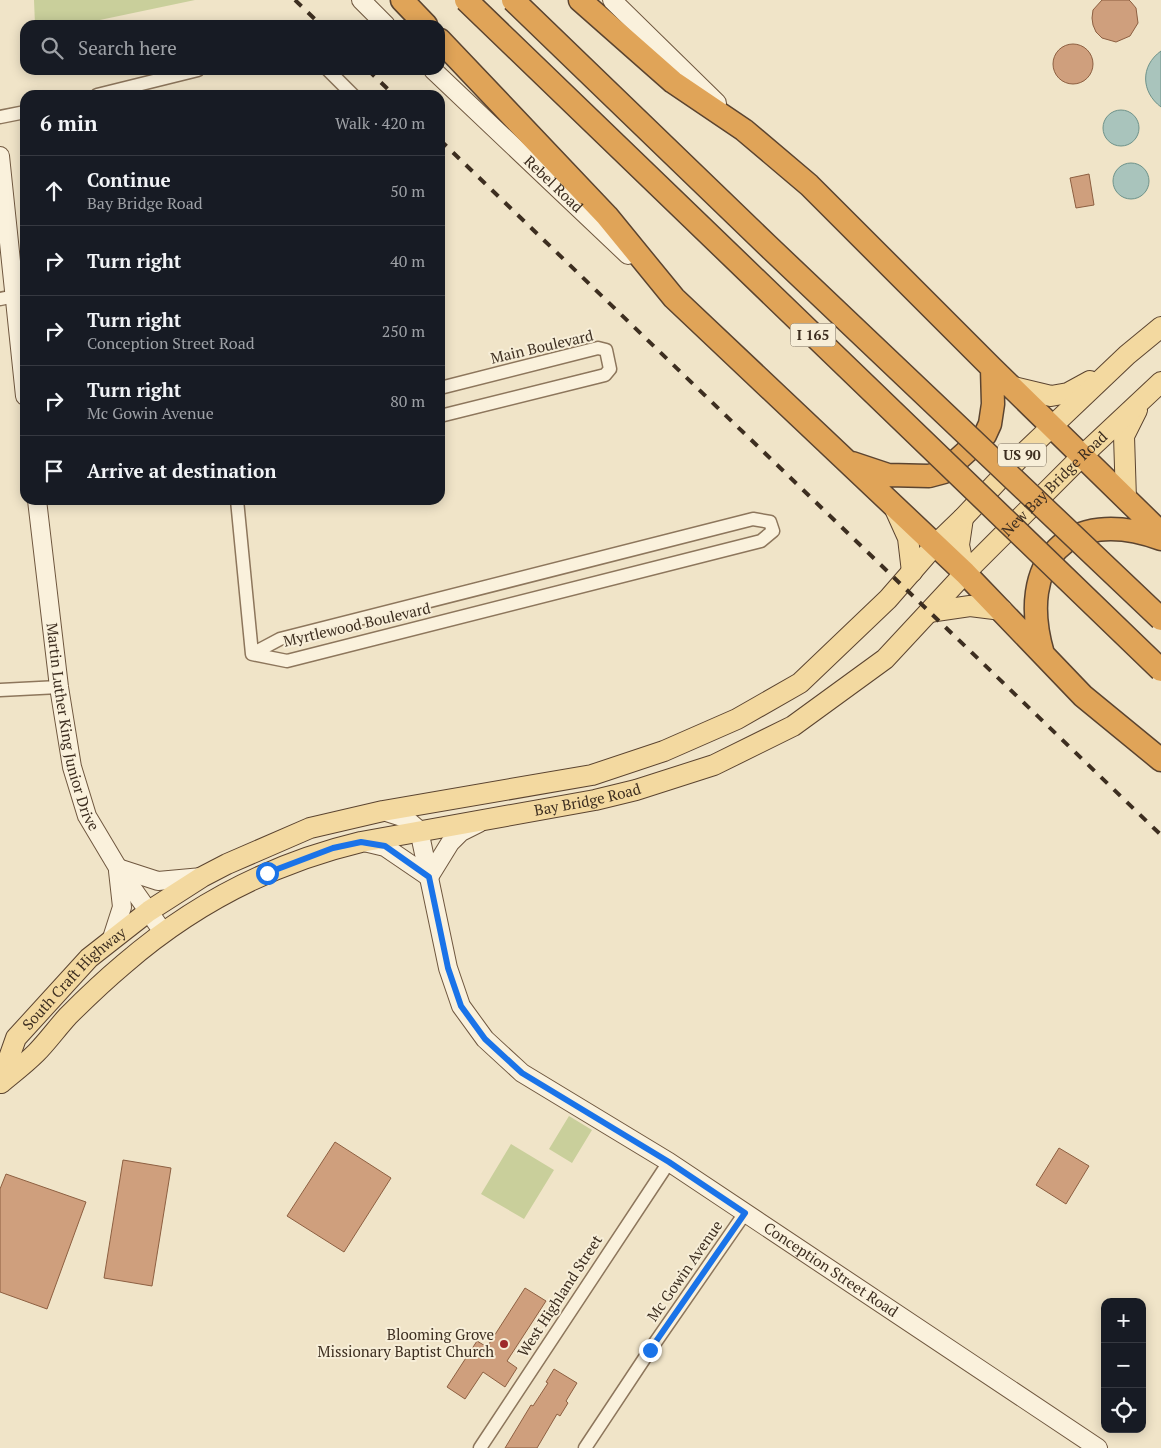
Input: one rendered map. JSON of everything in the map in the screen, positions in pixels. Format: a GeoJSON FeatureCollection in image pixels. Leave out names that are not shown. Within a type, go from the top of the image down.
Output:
{"type":"FeatureCollection","features":[{"type":"Feature","properties":{"kind":"highway"},"geometry":{"type":"LineString","coordinates":[[402,0],[421,20]]}},
{"type":"Feature","properties":{"kind":"highway","name":"I 165"},"geometry":{"type":"LineString","coordinates":[[466,0],[1161,670]]}},
{"type":"Feature","properties":{"kind":"highway","name":"I 165"},"geometry":{"type":"LineString","coordinates":[[513,0],[767,245],[1161,619]]}},
{"type":"Feature","properties":{"kind":"highway"},"geometry":{"type":"LineString","coordinates":[[580,0],[674,82],[744,130],[809,185],[1010,386],[1161,533]]}},
{"type":"Feature","properties":{"kind":"highway"},"geometry":{"type":"LineString","coordinates":[[445,45],[607,216],[674,298],[965,573],[1083,696],[1161,760]]}},
{"type":"Feature","properties":{"kind":"highway"},"geometry":{"type":"LineString","coordinates":[[847,462],[888,475],[929,476],[944,472],[985,435],[990,424],[993,404],[992,368]]}},
{"type":"Feature","properties":{"kind":"highway"},"geometry":{"type":"LineString","coordinates":[[1044,656],[1037,628],[1036,598],[1045,567],[1053,553],[1062,543],[1081,533],[1119,529],[1161,539]]}},
{"type":"Feature","properties":{"kind":"main road","name":"US 90"},"geometry":{"type":"LineString","coordinates":[[935,545],[1026,451],[1127,355],[1161,327]]}},
{"type":"Feature","properties":{"kind":"main road"},"geometry":{"type":"LineString","coordinates":[[1010,386],[1051,396],[1059,395],[1068,393],[1112,369]]}},
{"type":"Feature","properties":{"kind":"main road","name":"New Bay Bridge Road"},"geometry":{"type":"LineString","coordinates":[[965,573],[1082,456],[1161,382]]}},
{"type":"Feature","properties":{"kind":"main road"},"geometry":{"type":"LineString","coordinates":[[1126,500],[1124,436],[1144,397]]}},
{"type":"Feature","properties":{"kind":"main road"},"geometry":{"type":"LineString","coordinates":[[893,505],[908,538],[912,572]]}},
{"type":"Feature","properties":{"kind":"main road"},"geometry":{"type":"LineString","coordinates":[[963,518],[959,545],[965,573]]}},
{"type":"Feature","properties":{"kind":"main road","name":"Bay Bridge Road"},"geometry":{"type":"LineString","coordinates":[[149,912],[202,877],[227,864],[310,828],[383,811],[592,775],[664,751],[737,719],[800,683],[888,599],[935,545]]}},
{"type":"Feature","properties":{"kind":"main road","name":"Bay Bridge Road"},"geometry":{"type":"LineString","coordinates":[[163,932],[207,902],[267,873],[333,848],[419,830],[595,800],[636,790],[714,765],[793,726],[885,659],[965,573]]}},
{"type":"Feature","properties":{"kind":"main road"},"geometry":{"type":"LineString","coordinates":[[929,612],[970,606],[1002,610]]}},
{"type":"Feature","properties":{"kind":"main road"},"geometry":{"type":"LineString","coordinates":[[419,830],[430,816],[533,797],[559,780]]}},
{"type":"Feature","properties":{"kind":"main road","name":"South Craft Highway"},"geometry":{"type":"LineString","coordinates":[[0,1083],[16,1038],[89,958],[112,938],[149,912]]}},
{"type":"Feature","properties":{"kind":"main road","name":"South Craft Highway"},"geometry":{"type":"LineString","coordinates":[[0,1083],[36,1053],[69,1016],[123,965],[163,932]]}},
{"type":"Feature","properties":{"kind":"street"},"geometry":{"type":"LineString","coordinates":[[361,0],[381,20]]}},
{"type":"Feature","properties":{"kind":"street"},"geometry":{"type":"LineString","coordinates":[[612,0],[744,130]]}},
{"type":"Feature","properties":{"kind":"street"},"geometry":{"type":"LineString","coordinates":[[117,90],[178,75]]}},
{"type":"Feature","properties":{"kind":"street"},"geometry":{"type":"LineString","coordinates":[[333,75],[348,90]]}},
{"type":"Feature","properties":{"kind":"street","name":"Rebel Road"},"geometry":{"type":"LineString","coordinates":[[438,75],[674,298]]}},
{"type":"Feature","properties":{"kind":"street"},"geometry":{"type":"LineString","coordinates":[[0,117],[20,113]]}},
{"type":"Feature","properties":{"kind":"street"},"geometry":{"type":"LineString","coordinates":[[0,156],[20,355]]}},
{"type":"Feature","properties":{"kind":"street","name":"Main Boulevard"},"geometry":{"type":"LineString","coordinates":[[445,387],[598,348],[606,350],[610,368],[605,375],[445,415]]}},
{"type":"Feature","properties":{"kind":"street","name":"Martin Luther King Junior Drive"},"geometry":{"type":"LineString","coordinates":[[40,505],[59,687],[72,767],[87,816],[118,868],[163,932]]}},
{"type":"Feature","properties":{"kind":"street"},"geometry":{"type":"LineString","coordinates":[[237,505],[252,654]]}},
{"type":"Feature","properties":{"kind":"street","name":"Myrtlewood Boulevard"},"geometry":{"type":"LineString","coordinates":[[753,519],[770,522],[773,531],[761,541],[286,660],[252,654],[280,639],[753,519]]}},
{"type":"Feature","properties":{"kind":"street"},"geometry":{"type":"LineString","coordinates":[[0,690],[59,687]]}},
{"type":"Feature","properties":{"kind":"street"},"geometry":{"type":"LineString","coordinates":[[383,811],[405,818],[419,830]]}},
{"type":"Feature","properties":{"kind":"street"},"geometry":{"type":"LineString","coordinates":[[361,842],[385,846],[429,877],[450,843],[461,832],[490,818]]}},
{"type":"Feature","properties":{"kind":"street","name":"Conception Street Road"},"geometry":{"type":"LineString","coordinates":[[419,830],[451,978],[461,1006],[485,1039],[522,1073],[669,1162],[1098,1448]]}},
{"type":"Feature","properties":{"kind":"street"},"geometry":{"type":"LineString","coordinates":[[112,938],[122,907],[118,868],[158,881],[202,877]]}},
{"type":"Feature","properties":{"kind":"street","name":"West Highland Street"},"geometry":{"type":"LineString","coordinates":[[480,1448],[669,1162]]}},
{"type":"Feature","properties":{"kind":"street","name":"Mc Gowin Avenue"},"geometry":{"type":"LineString","coordinates":[[586,1448],[650,1350],[745,1213]]}},
{"type":"Feature","properties":{"kind":"green space"},"geometry":{"type":"Polygon","coordinates":[[[34,0],[195,0],[100,20],[35,20],[34,0]]]}},
{"type":"Feature","properties":{"kind":"green space"},"geometry":{"type":"Polygon","coordinates":[[[569,1116],[592,1130],[572,1163],[549,1149],[569,1116]]]}},
{"type":"Feature","properties":{"kind":"green space"},"geometry":{"type":"Polygon","coordinates":[[[511,1144],[554,1170],[524,1219],[481,1194],[511,1144]]]}},
{"type":"Feature","properties":{"kind":"water"},"geometry":{"type":"Polygon","coordinates":[[[1161,51],[1161,107],[1154,101],[1147,87],[1146,71],[1154,57],[1161,51]]]}},
{"type":"Feature","properties":{"kind":"water"},"geometry":{"type":"Polygon","coordinates":[[[1121,110],[1128,111],[1134,115],[1138,121],[1138,135],[1134,141],[1128,145],[1121,146],[1114,145],[1108,141],[1104,135],[1103,128],[1104,121],[1108,115],[1114,111],[1121,110]]]}},
{"type":"Feature","properties":{"kind":"water"},"geometry":{"type":"Polygon","coordinates":[[[1131,163],[1138,164],[1144,168],[1148,174],[1148,188],[1144,194],[1138,198],[1131,199],[1124,198],[1118,194],[1114,188],[1113,181],[1114,174],[1118,168],[1124,164],[1131,163]]]}},
{"type":"Feature","properties":{"kind":"building"},"geometry":{"type":"Polygon","coordinates":[[[1102,0],[1129,0],[1136,8],[1138,23],[1130,36],[1116,42],[1102,38],[1096,32],[1092,18],[1093,10],[1102,0]]]}},
{"type":"Feature","properties":{"kind":"building"},"geometry":{"type":"Polygon","coordinates":[[[1073,44],[1087,50],[1093,64],[1087,78],[1073,84],[1059,78],[1053,64],[1059,50],[1073,44]]]}},
{"type":"Feature","properties":{"kind":"building"},"geometry":{"type":"Polygon","coordinates":[[[1089,174],[1094,205],[1076,208],[1070,178],[1089,174]]]}},
{"type":"Feature","properties":{"kind":"building"},"geometry":{"type":"Polygon","coordinates":[[[335,1142],[391,1178],[344,1252],[287,1216],[335,1142]]]}},
{"type":"Feature","properties":{"kind":"building"},"geometry":{"type":"Polygon","coordinates":[[[1059,1148],[1089,1166],[1066,1204],[1036,1185],[1059,1148]]]}},
{"type":"Feature","properties":{"kind":"building"},"geometry":{"type":"Polygon","coordinates":[[[123,1160],[171,1168],[152,1286],[104,1278],[123,1160]]]}},
{"type":"Feature","properties":{"kind":"building"},"geometry":{"type":"Polygon","coordinates":[[[6,1174],[86,1202],[47,1309],[0,1292],[0,1189],[6,1174]]]}},
{"type":"Feature","properties":{"kind":"building","name":"Blooming Grove Missionary Baptist Church"},"geometry":{"type":"Polygon","coordinates":[[[525,1288],[546,1301],[507,1361],[517,1368],[505,1387],[483,1372],[465,1399],[447,1387],[477,1341],[487,1347],[525,1288]]]}},
{"type":"Feature","properties":{"kind":"building"},"geometry":{"type":"Polygon","coordinates":[[[554,1369],[577,1383],[566,1401],[568,1403],[560,1416],[557,1414],[537,1448],[505,1448],[531,1405],[533,1406],[548,1383],[546,1382],[554,1369]]]}},
{"type":"Feature","properties":{"kind":"railway"},"geometry":{"type":"LineString","coordinates":[[295,0],[316,20]]}},
{"type":"Feature","properties":{"kind":"railway"},"geometry":{"type":"LineString","coordinates":[[373,75],[389,90]]}},
{"type":"Feature","properties":{"kind":"railway"},"geometry":{"type":"LineString","coordinates":[[445,145],[1161,835]]}},
{"type":"Feature","properties":{"kind":"place","name":"Blooming Grove Missionary Baptist Church"},"geometry":{"type":"Point","coordinates":[504,1344]}},
{"type":"Feature","properties":{"kind":"route"},"geometry":{"type":"LineString","coordinates":[[267,873],[333,848],[361,842],[385,846],[402,857],[429,877],[448,968],[461,1006],[485,1039],[522,1073],[669,1162],[745,1213],[650,1350]]}}]}
